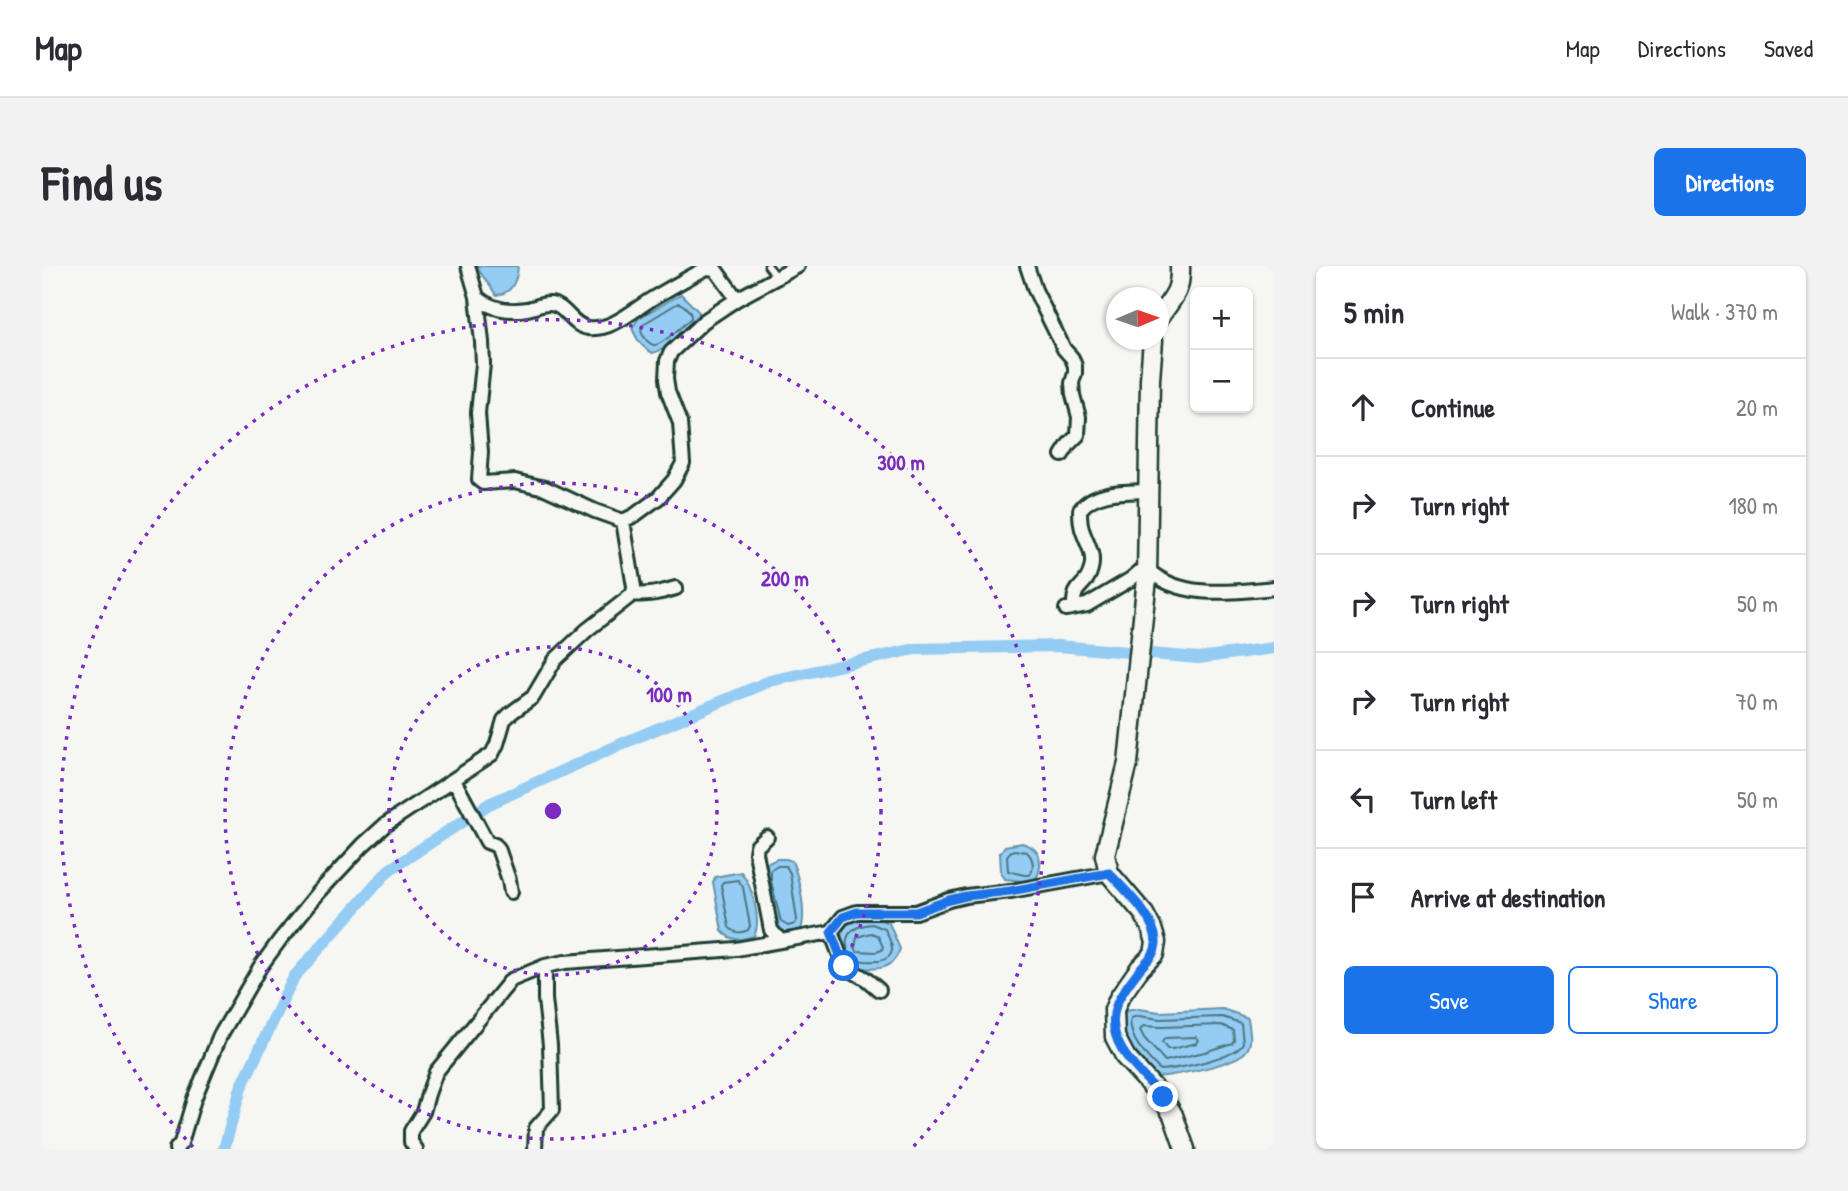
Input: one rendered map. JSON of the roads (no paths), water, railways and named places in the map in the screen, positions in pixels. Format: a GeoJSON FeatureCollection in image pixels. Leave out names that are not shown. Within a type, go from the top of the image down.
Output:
{"type":"FeatureCollection","features":[{"type":"Feature","properties":{"kind":"street"},"geometry":{"type":"LineString","coordinates":[[468,266],[477,297],[483,364],[478,413],[481,452],[479,480],[483,483],[515,481],[545,488],[623,521]]}},
{"type":"Feature","properties":{"kind":"street"},"geometry":{"type":"LineString","coordinates":[[623,521],[658,498],[674,480],[683,463],[680,423],[666,379],[667,362],[671,352],[704,321],[772,271],[798,266]]}},
{"type":"Feature","properties":{"kind":"street"},"geometry":{"type":"LineString","coordinates":[[1027,266],[1035,290],[1075,366],[1072,383],[1079,417],[1078,435],[1062,455]]}},
{"type":"Feature","properties":{"kind":"street"},"geometry":{"type":"LineString","coordinates":[[1169,304],[1178,291],[1180,266]]}},
{"type":"Feature","properties":{"kind":"street"},"geometry":{"type":"LineString","coordinates":[[477,297],[486,306],[512,311],[549,304],[558,306],[582,328],[594,329],[606,327],[693,275],[712,268],[716,269],[737,299]]}},
{"type":"Feature","properties":{"kind":"street"},"geometry":{"type":"LineString","coordinates":[[1152,350],[1147,574],[1128,763],[1105,855],[1109,873],[1136,902],[1152,929],[1156,942],[1154,954],[1140,968],[1119,998],[1114,1010],[1115,1037],[1126,1058],[1163,1097],[1173,1115],[1185,1149]]}},
{"type":"Feature","properties":{"kind":"street"},"geometry":{"type":"LineString","coordinates":[[1148,491],[1111,494],[1084,503],[1080,510],[1082,530],[1092,557],[1091,570],[1084,584],[1073,595],[1070,608],[1087,605],[1139,572],[1195,592],[1274,588]]}},
{"type":"Feature","properties":{"kind":"street"},"geometry":{"type":"LineString","coordinates":[[176,1149],[181,1143],[194,1099],[220,1036],[260,967],[319,892],[363,845],[386,825],[455,782],[492,754],[505,720],[533,696],[555,660],[587,630],[633,594],[623,521]]}},
{"type":"Feature","properties":{"kind":"street"},"geometry":{"type":"LineString","coordinates":[[633,594],[659,593],[676,588]]}},
{"type":"Feature","properties":{"kind":"street"},"geometry":{"type":"LineString","coordinates":[[455,782],[484,838],[498,848],[511,892]]}},
{"type":"Feature","properties":{"kind":"street"},"geometry":{"type":"LineString","coordinates":[[767,837],[757,846],[756,853],[771,930],[781,941]]}},
{"type":"Feature","properties":{"kind":"street"},"geometry":{"type":"LineString","coordinates":[[416,1149],[411,1142],[411,1131],[423,1112],[436,1072],[511,980],[545,966],[609,958],[736,949],[831,932],[843,917],[857,912],[916,912],[966,896],[1109,873]]}},
{"type":"Feature","properties":{"kind":"street"},"geometry":{"type":"LineString","coordinates":[[831,932],[844,966],[879,990]]}},
{"type":"Feature","properties":{"kind":"street"},"geometry":{"type":"LineString","coordinates":[[536,1149],[536,1128],[552,1110],[545,966]]}},
{"type":"Feature","properties":{"kind":"water"},"geometry":{"type":"Polygon","coordinates":[[[476,266],[518,266],[510,289],[496,295],[476,266]]]}},
{"type":"Feature","properties":{"kind":"water"},"geometry":{"type":"Polygon","coordinates":[[[681,294],[699,312],[698,322],[667,348],[653,353],[640,343],[632,328],[639,318],[681,294]]]}},
{"type":"Feature","properties":{"kind":"water"},"geometry":{"type":"Polygon","coordinates":[[[1022,843],[1037,852],[1039,857],[1039,871],[1032,882],[1005,879],[1001,872],[1000,853],[1005,846],[1022,843]]]}},
{"type":"Feature","properties":{"kind":"water"},"geometry":{"type":"Polygon","coordinates":[[[777,859],[792,861],[795,868],[803,905],[801,930],[788,933],[775,930],[763,869],[766,864],[777,859]]]}},
{"type":"Feature","properties":{"kind":"water"},"geometry":{"type":"Polygon","coordinates":[[[741,872],[752,894],[757,922],[754,936],[736,939],[722,931],[713,882],[715,877],[741,872]]]}},
{"type":"Feature","properties":{"kind":"water"},"geometry":{"type":"Polygon","coordinates":[[[873,917],[889,923],[900,949],[896,957],[885,967],[846,966],[841,938],[843,931],[852,922],[873,917]]]}},
{"type":"Feature","properties":{"kind":"water"},"geometry":{"type":"Polygon","coordinates":[[[1139,1009],[1160,1012],[1223,1009],[1248,1018],[1250,1043],[1241,1055],[1219,1065],[1157,1077],[1131,1047],[1122,1030],[1125,1011],[1139,1009]]]}},
{"type":"Feature","properties":{"kind":"waterway"},"geometry":{"type":"LineString","coordinates":[[224,1149],[241,1088],[294,977],[389,870],[489,804],[770,681],[915,649],[1058,646],[1198,658],[1274,648]]}}]}
